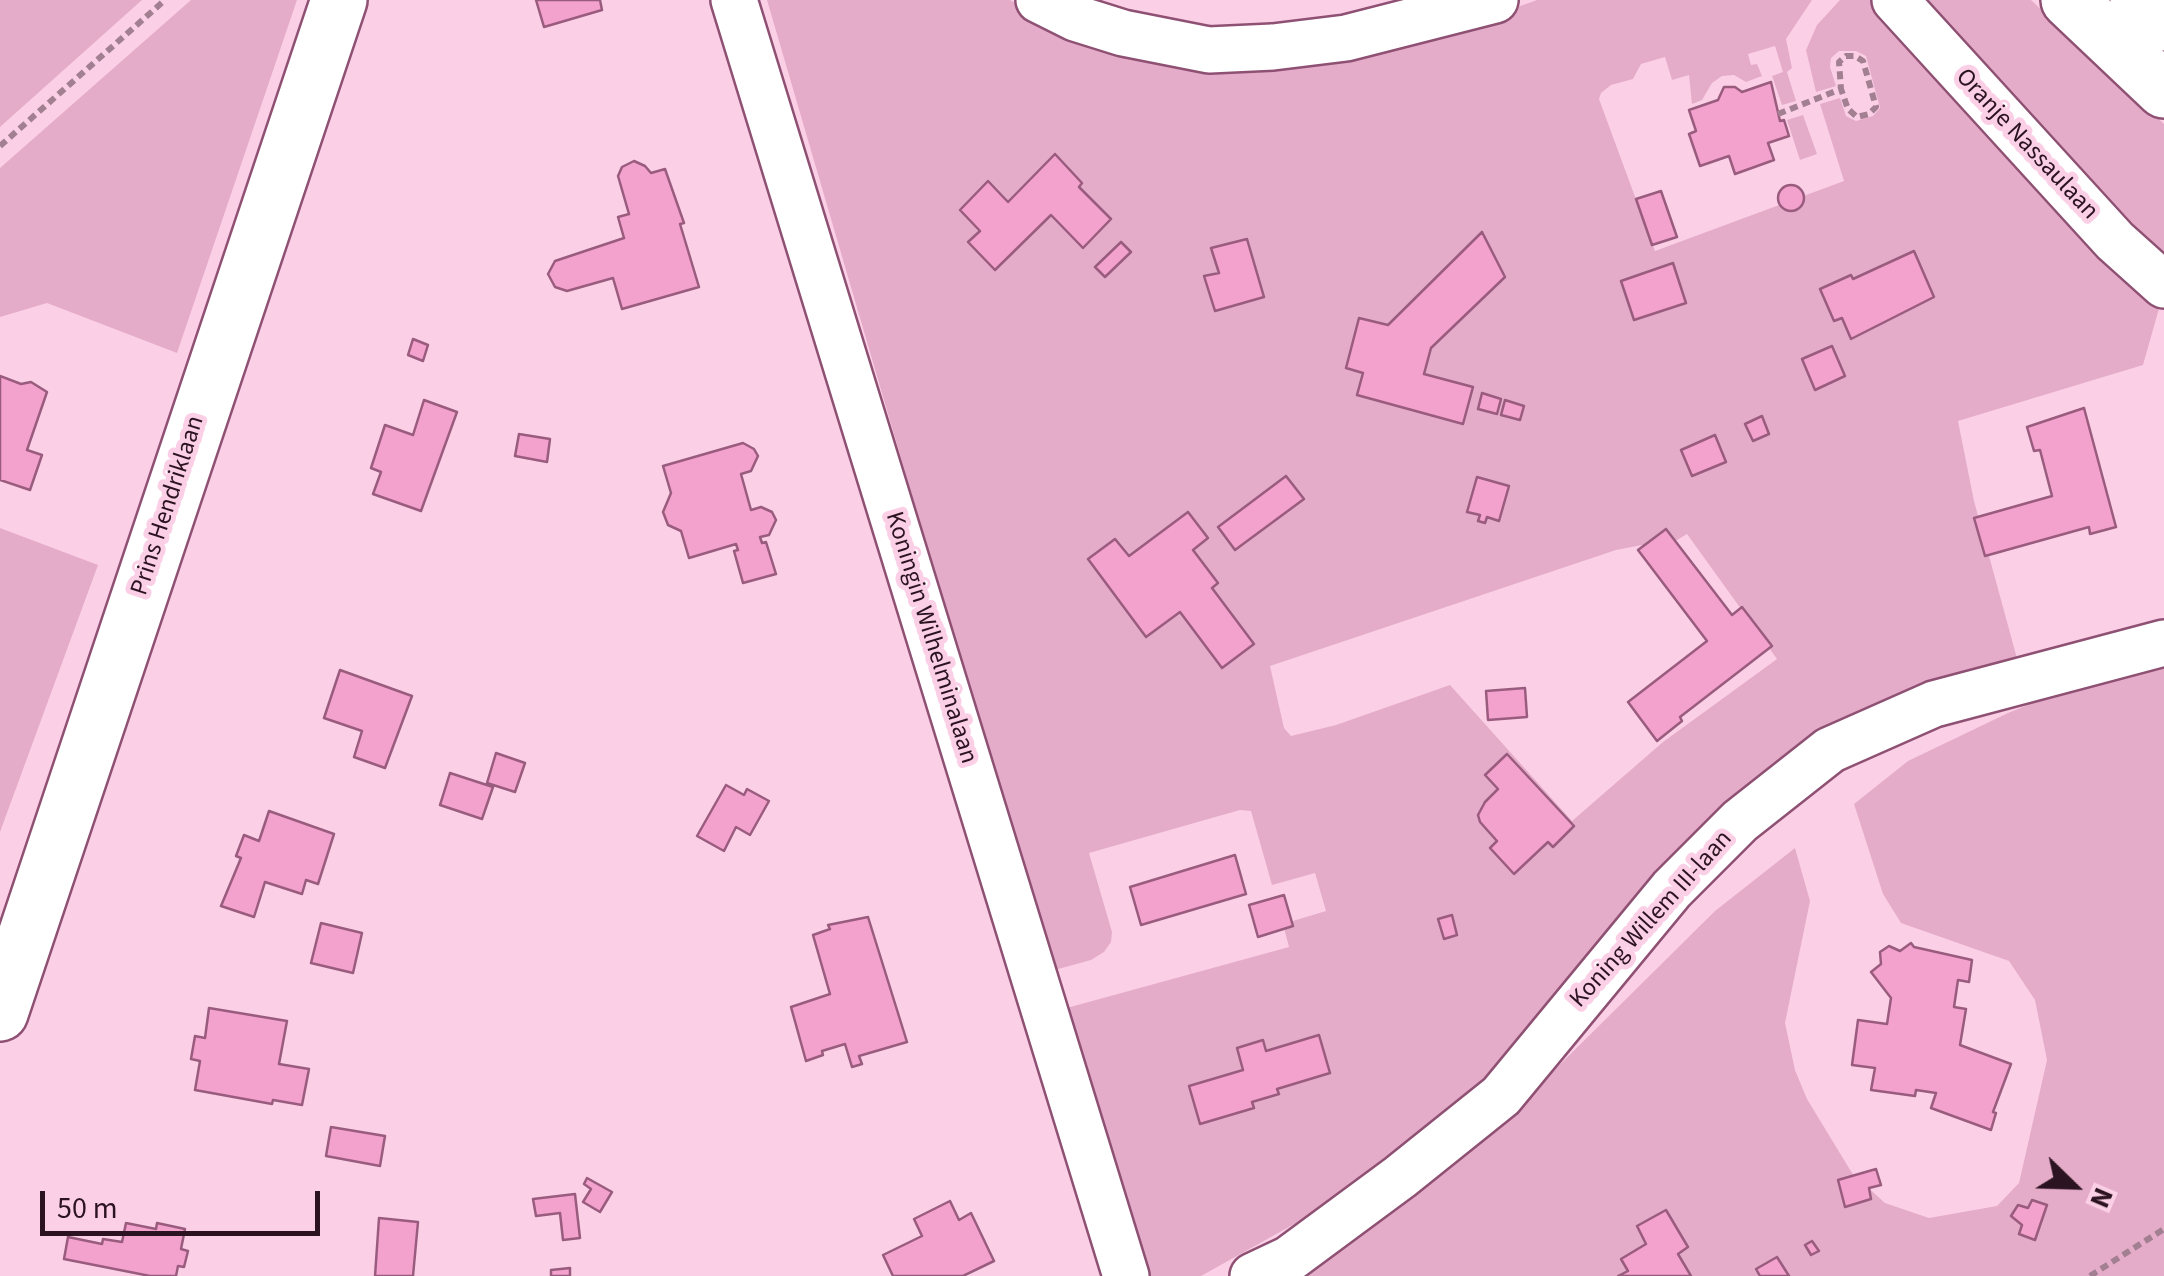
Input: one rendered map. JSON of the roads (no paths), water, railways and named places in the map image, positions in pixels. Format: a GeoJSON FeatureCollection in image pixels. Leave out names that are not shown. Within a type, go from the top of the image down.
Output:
{"type":"FeatureCollection","features":[{"type":"Feature","properties":{"kind":"main road","name":"Prins Hendriklaan"},"geometry":{"type":"LineString","coordinates":[[0,1013],[338,0]]}},
{"type":"Feature","properties":{"kind":"main road"},"geometry":{"type":"LineString","coordinates":[[2068,0],[2164,90]]}},
{"type":"Feature","properties":{"kind":"street","name":"Koningin Wilhelminalaan"},"geometry":{"type":"LineString","coordinates":[[734,0],[1126,1276]]}},
{"type":"Feature","properties":{"kind":"street"},"geometry":{"type":"LineString","coordinates":[[1039,0],[1075,18],[1124,34],[1209,50],[1346,38],[1495,0]]}},
{"type":"Feature","properties":{"kind":"street","name":"Oranje Nassaulaan"},"geometry":{"type":"LineString","coordinates":[[1895,0],[2115,241],[2164,285]]}},
{"type":"Feature","properties":{"kind":"street"},"geometry":{"type":"LineString","coordinates":[[2133,0],[2164,28]]}},
{"type":"Feature","properties":{"kind":"street","name":"Koning Willem III-laan"},"geometry":{"type":"LineString","coordinates":[[1253,1276],[1290,1258],[1400,1178],[1501,1096],[1672,889],[1740,821],[1830,750],[1934,704],[2164,644]]}}]}
